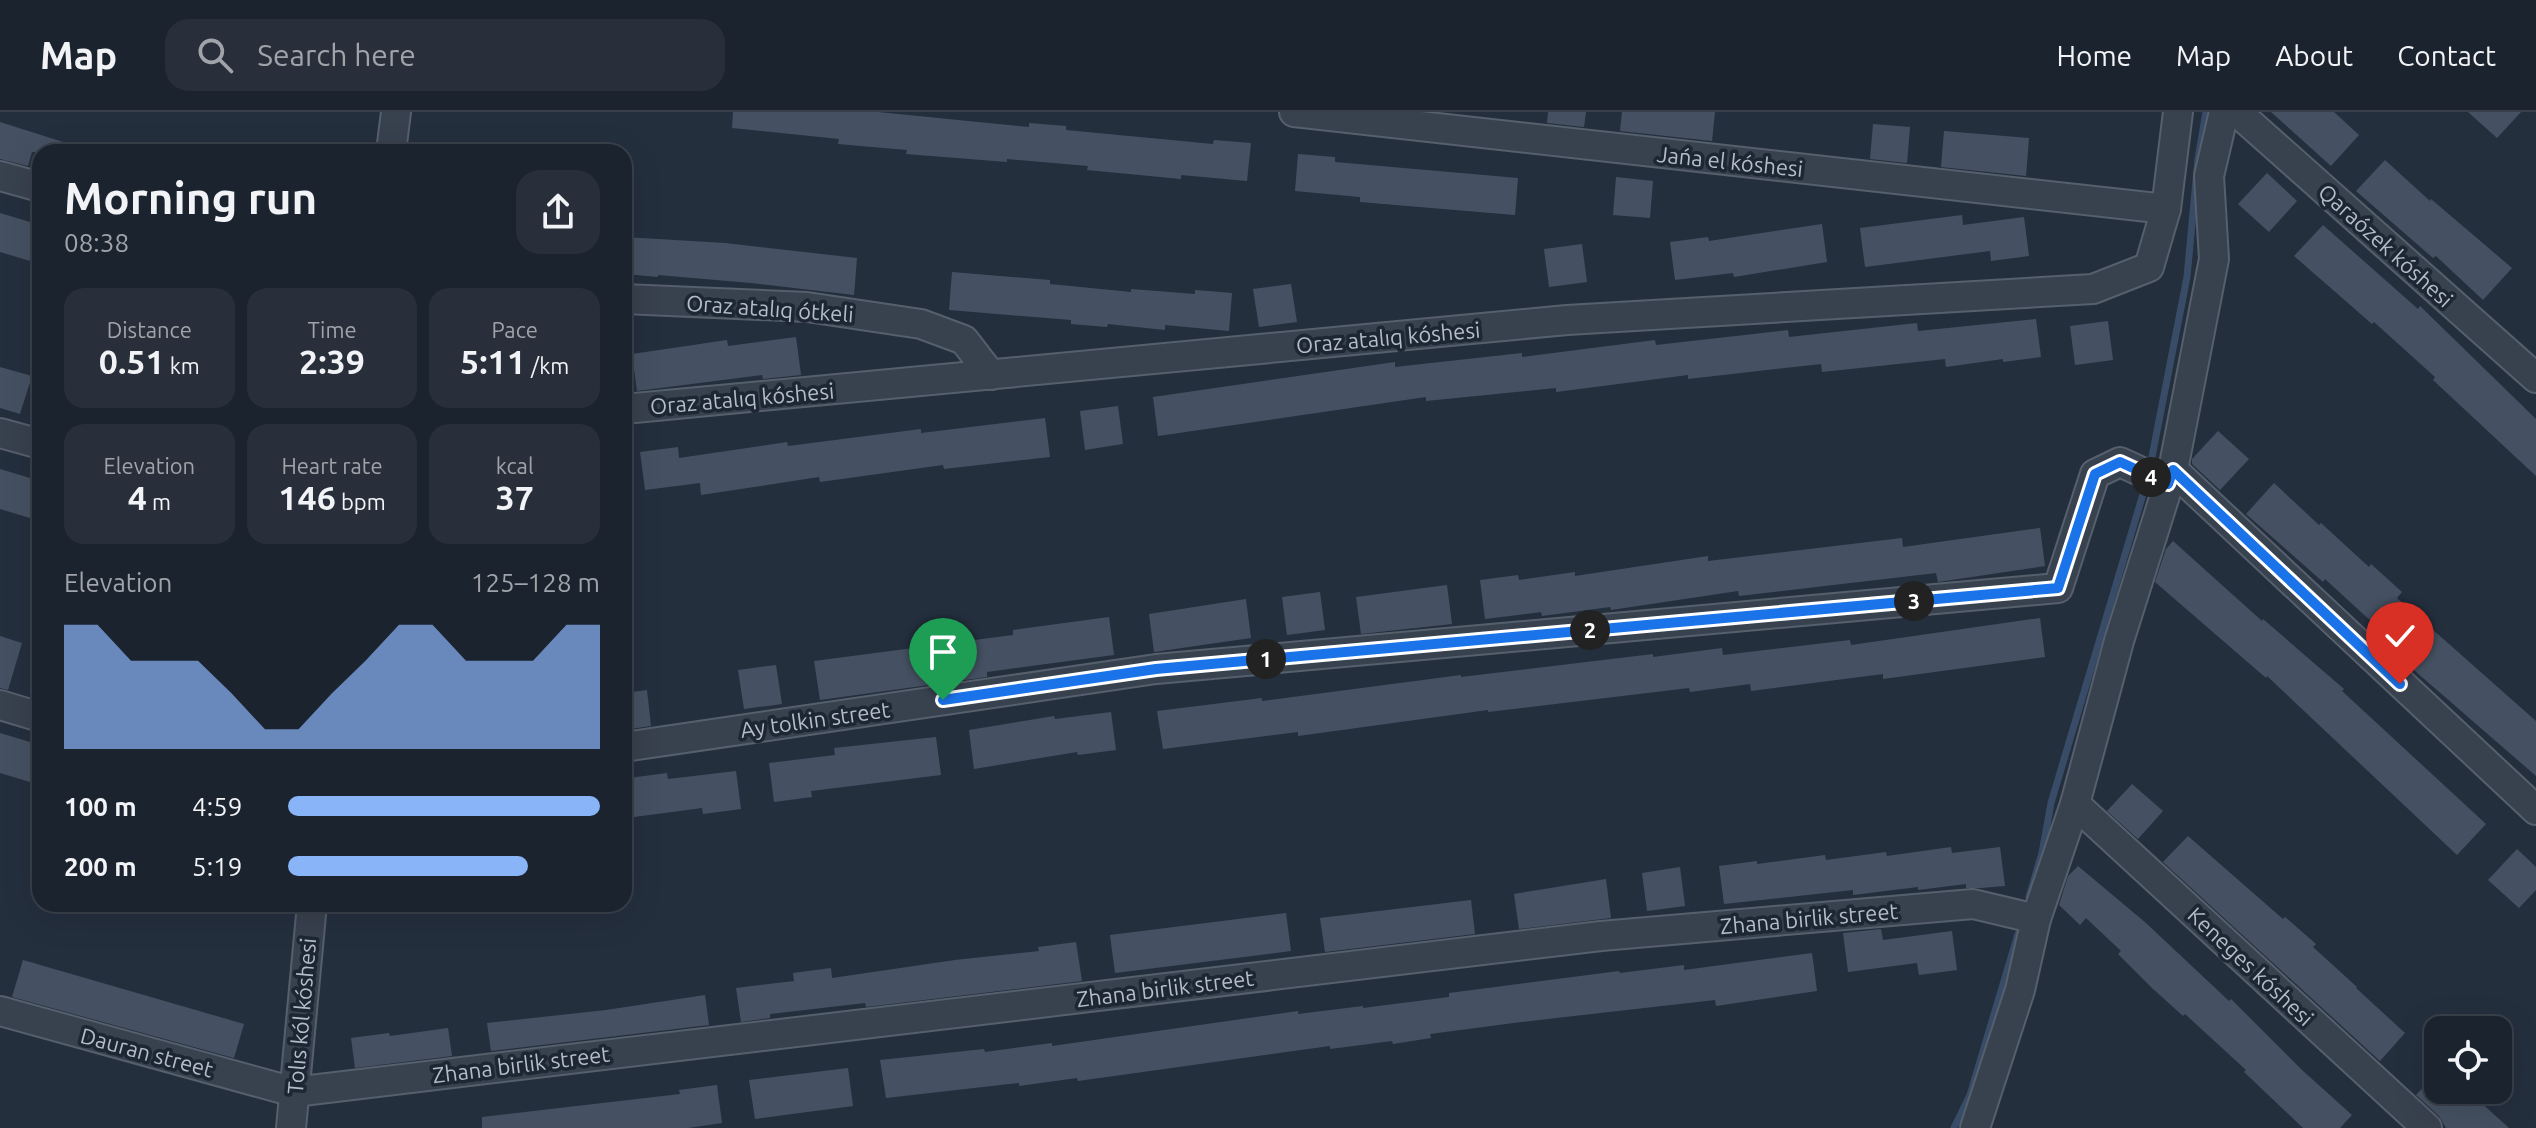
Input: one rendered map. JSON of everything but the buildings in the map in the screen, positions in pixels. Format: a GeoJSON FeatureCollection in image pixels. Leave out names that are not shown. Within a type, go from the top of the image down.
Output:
{"type":"FeatureCollection","features":[{"type":"Feature","properties":{"kind":"street"},"geometry":{"type":"LineString","coordinates":[[392,144],[396,112]]}},
{"type":"Feature","properties":{"kind":"street","name":"Jańa el kóshesi"},"geometry":{"type":"LineString","coordinates":[[1294,112],[2166,209]]}},
{"type":"Feature","properties":{"kind":"street"},"geometry":{"type":"LineString","coordinates":[[2166,209],[2178,112]]}},
{"type":"Feature","properties":{"kind":"street"},"geometry":{"type":"LineString","coordinates":[[1975,1128],[2020,990],[2036,919],[2075,804],[2119,641],[2170,477],[2214,259],[2209,176],[2224,112]]}},
{"type":"Feature","properties":{"kind":"street","name":"Qaraózek kóshesi"},"geometry":{"type":"LineString","coordinates":[[2237,112],[2536,378]]}},
{"type":"Feature","properties":{"kind":"street"},"geometry":{"type":"LineString","coordinates":[[0,176],[32,185]]}},
{"type":"Feature","properties":{"kind":"street","name":"Oraz atalıq kóshesi"},"geometry":{"type":"LineString","coordinates":[[632,408],[1567,320],[2093,289],[2149,267],[2166,209]]}},
{"type":"Feature","properties":{"kind":"street","name":"Oraz atalıq ótkeli"},"geometry":{"type":"LineString","coordinates":[[632,299],[807,307],[921,324],[964,340],[991,375]]}},
{"type":"Feature","properties":{"kind":"street"},"geometry":{"type":"LineString","coordinates":[[0,433],[32,442]]}},
{"type":"Feature","properties":{"kind":"street","name":"Ay tolkin street"},"geometry":{"type":"LineString","coordinates":[[632,746],[1156,669],[2058,588],[2095,474],[2120,462],[2170,477]]}},
{"type":"Feature","properties":{"kind":"street"},"geometry":{"type":"LineString","coordinates":[[2170,477],[2536,810]]}},
{"type":"Feature","properties":{"kind":"street"},"geometry":{"type":"LineString","coordinates":[[0,705],[32,715]]}},
{"type":"Feature","properties":{"kind":"street","name":"Keneges kóshesi"},"geometry":{"type":"LineString","coordinates":[[2075,804],[2427,1128]]}},
{"type":"Feature","properties":{"kind":"street","name":"Zhana birlik street"},"geometry":{"type":"LineString","coordinates":[[294,1092],[1601,936],[1973,904],[2036,919]]}},
{"type":"Feature","properties":{"kind":"street","name":"Tolıs kól kóshesi"},"geometry":{"type":"LineString","coordinates":[[291,1128],[311,912]]}},
{"type":"Feature","properties":{"kind":"street","name":"Dauran street"},"geometry":{"type":"LineString","coordinates":[[0,1011],[294,1092]]}},
{"type":"Feature","properties":{"kind":"waterway"},"geometry":{"type":"LineString","coordinates":[[2150,467],[2187,277],[2198,159],[2206,112]]}},
{"type":"Feature","properties":{"kind":"waterway"},"geometry":{"type":"LineString","coordinates":[[2029,897],[2042,853],[2051,803],[2146,484]]}},
{"type":"Feature","properties":{"kind":"waterway"},"geometry":{"type":"LineString","coordinates":[[1954,1128],[1970,1095],[2018,934]]}},
{"type":"Feature","properties":{"kind":"route"},"geometry":{"type":"LineString","coordinates":[[943,700],[1156,669],[2058,588],[2095,474],[2120,462],[2168,484],[2173,470],[2400,684]]}}]}
